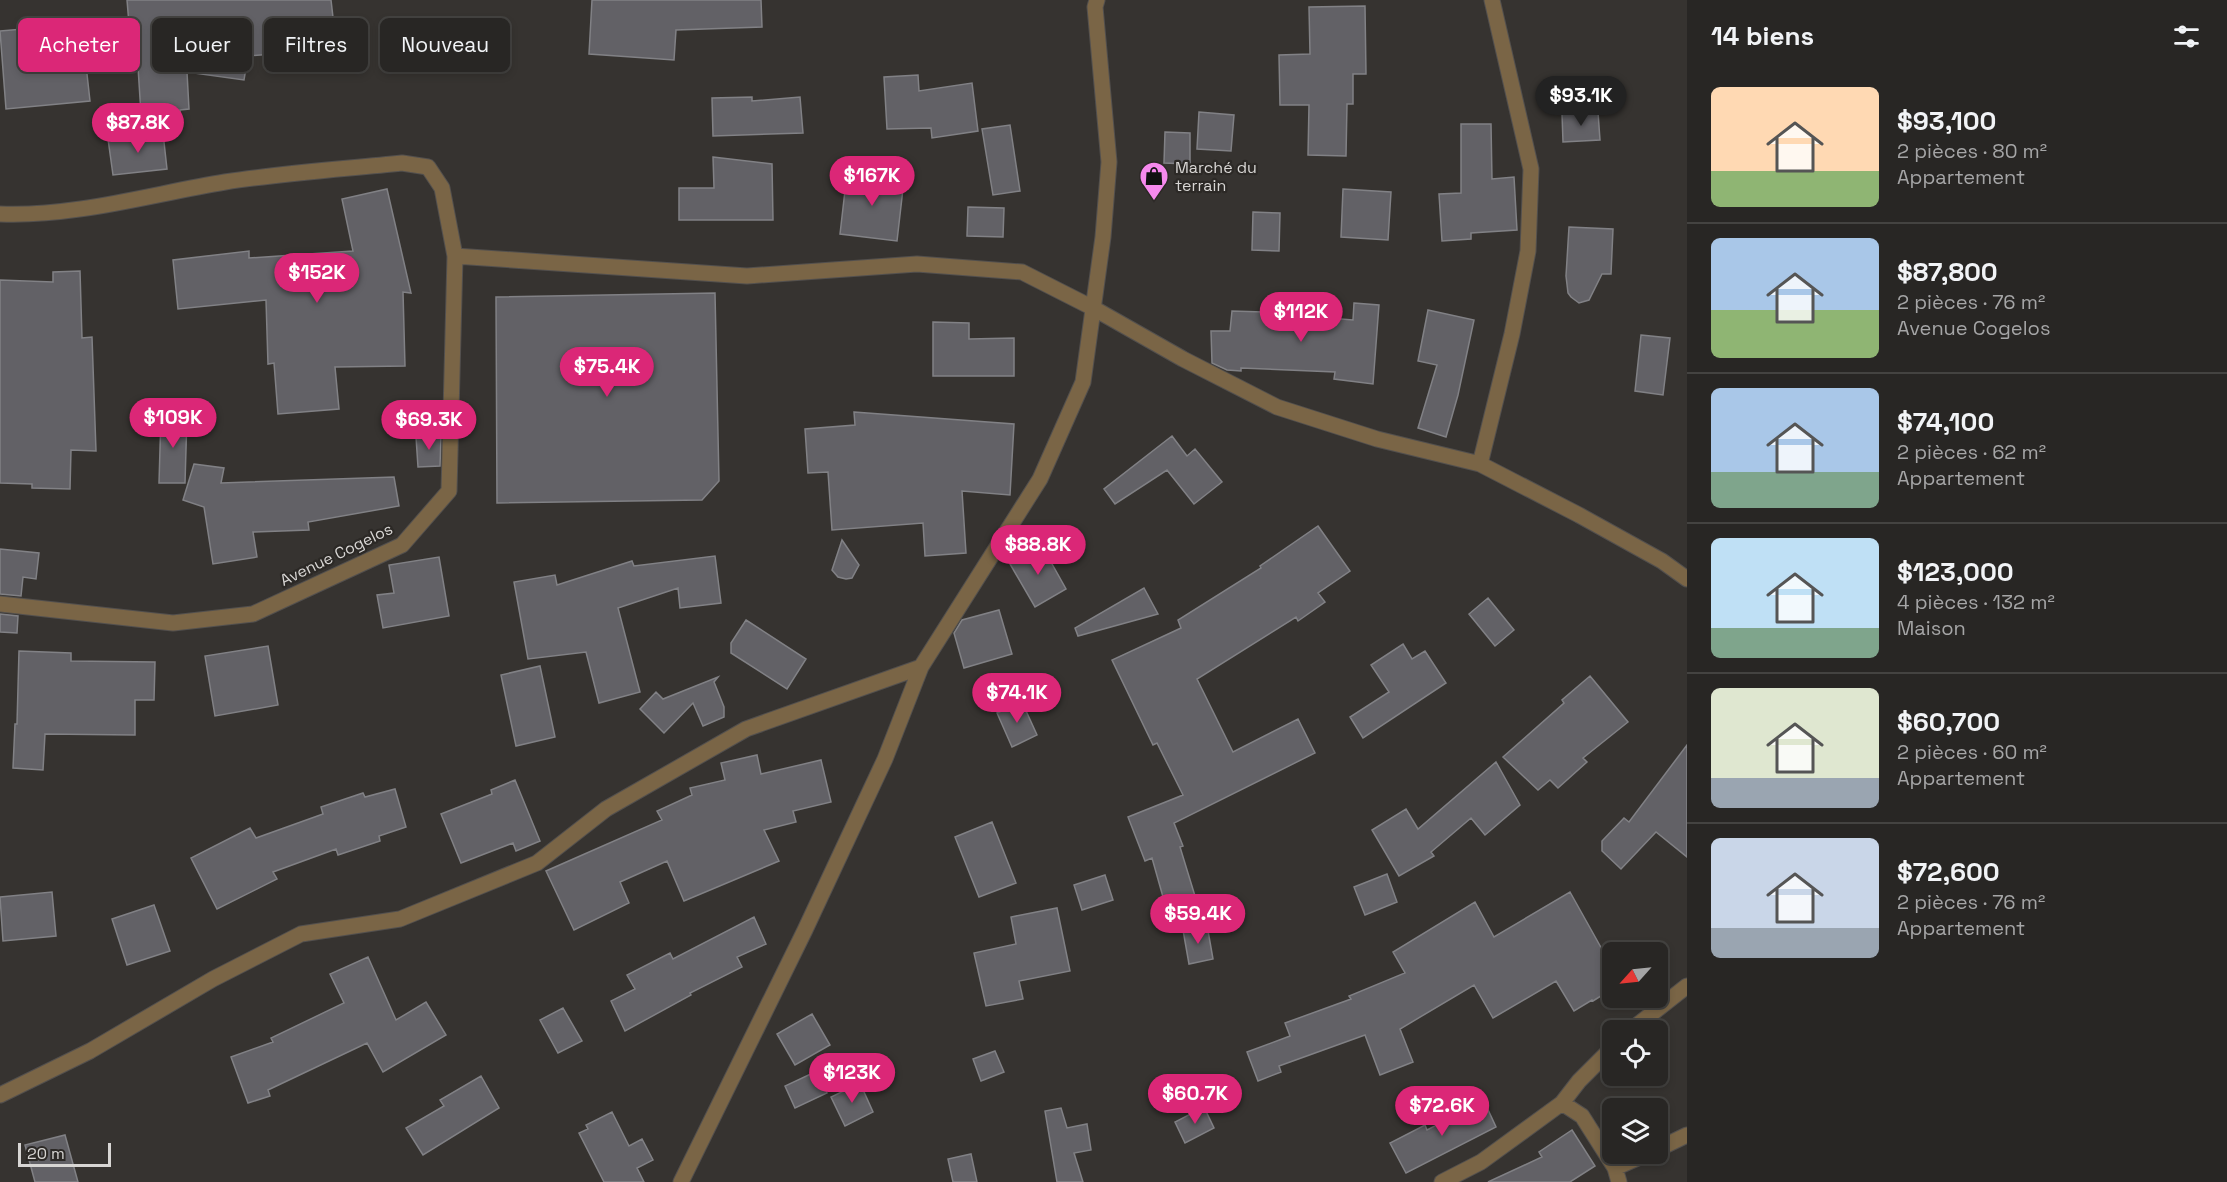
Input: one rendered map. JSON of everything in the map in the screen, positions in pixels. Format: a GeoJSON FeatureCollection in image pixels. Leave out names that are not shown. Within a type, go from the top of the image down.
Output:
{"type":"FeatureCollection","features":[{"type":"Feature","properties":{"kind":"street"},"geometry":{"type":"LineString","coordinates":[[681,1182],[745,1054],[880,770],[921,667],[1040,479],[1083,382],[1103,237],[1109,162],[1095,7],[1097,0]]}},
{"type":"Feature","properties":{"kind":"street"},"geometry":{"type":"LineString","coordinates":[[1480,465],[1512,334],[1528,250],[1531,169],[1491,0]]}},
{"type":"Feature","properties":{"kind":"street","name":"Avenue Cogelos"},"geometry":{"type":"LineString","coordinates":[[0,214],[20,215],[82,208],[227,182],[402,163],[428,167],[442,188],[455,256],[449,491],[402,545],[253,614],[173,623],[0,604]]}},
{"type":"Feature","properties":{"kind":"street"},"geometry":{"type":"LineString","coordinates":[[455,256],[747,276],[917,264],[1022,272],[1277,407],[1377,439],[1480,465],[1662,561],[1687,579]]}},
{"type":"Feature","properties":{"kind":"street"},"geometry":{"type":"LineString","coordinates":[[0,1095],[90,1051],[213,979],[301,934],[400,919],[537,863],[606,809],[746,729],[921,667]]}},
{"type":"Feature","properties":{"kind":"street"},"geometry":{"type":"LineString","coordinates":[[1644,1020],[1687,986]]}},
{"type":"Feature","properties":{"kind":"street"},"geometry":{"type":"LineString","coordinates":[[1442,1182],[1481,1162],[1562,1103],[1579,1081],[1602,1058]]}},
{"type":"Feature","properties":{"kind":"street"},"geometry":{"type":"LineString","coordinates":[[1562,1103],[1582,1116],[1617,1175],[1633,1164]]}},
{"type":"Feature","properties":{"kind":"street"},"geometry":{"type":"LineString","coordinates":[[1668,1144],[1687,1135]]}},
{"type":"Feature","properties":{"kind":"building"},"geometry":{"type":"Polygon","coordinates":[[[127,0],[331,0],[333,18],[264,18],[264,55],[252,56],[252,18],[152,18],[152,72],[187,72],[189,109],[180,110],[181,124],[170,124],[170,129],[142,130],[138,72],[140,18],[128,18],[127,0]]]}},
{"type":"Feature","properties":{"kind":"building"},"geometry":{"type":"Polygon","coordinates":[[[592,0],[761,0],[762,27],[676,30],[674,60],[589,54],[592,0]]]}},
{"type":"Feature","properties":{"kind":"building"},"geometry":{"type":"Polygon","coordinates":[[[1365,6],[1366,74],[1353,74],[1353,104],[1347,104],[1346,156],[1308,155],[1309,105],[1280,105],[1279,55],[1310,54],[1309,7],[1365,6]]]}},
{"type":"Feature","properties":{"kind":"building"},"geometry":{"type":"Polygon","coordinates":[[[18,29],[18,72],[87,72],[90,101],[6,109],[0,31],[18,29]]]}},
{"type":"Feature","properties":{"kind":"building"},"geometry":{"type":"Polygon","coordinates":[[[187,72],[245,72],[244,80],[187,72]]]}},
{"type":"Feature","properties":{"kind":"building"},"geometry":{"type":"Polygon","coordinates":[[[918,75],[919,91],[972,83],[978,131],[932,138],[931,128],[887,129],[884,77],[918,75]]]}},
{"type":"Feature","properties":{"kind":"building"},"geometry":{"type":"Polygon","coordinates":[[[752,97],[752,101],[800,97],[803,133],[713,136],[712,98],[752,97]]]}},
{"type":"Feature","properties":{"kind":"building"},"geometry":{"type":"Polygon","coordinates":[[[1199,112],[1234,115],[1231,151],[1197,149],[1199,112]]]}},
{"type":"Feature","properties":{"kind":"building"},"geometry":{"type":"Polygon","coordinates":[[[1598,112],[1600,140],[1563,142],[1562,114],[1598,112]]]}},
{"type":"Feature","properties":{"kind":"building"},"geometry":{"type":"Polygon","coordinates":[[[1461,124],[1491,124],[1492,179],[1514,177],[1517,230],[1471,233],[1471,239],[1442,241],[1439,194],[1461,193],[1461,124]]]}},
{"type":"Feature","properties":{"kind":"building"},"geometry":{"type":"Polygon","coordinates":[[[1010,125],[1020,191],[993,195],[982,129],[1010,125]]]}},
{"type":"Feature","properties":{"kind":"building"},"geometry":{"type":"Polygon","coordinates":[[[1165,132],[1190,133],[1190,164],[1164,163],[1165,132]]]}},
{"type":"Feature","properties":{"kind":"building"},"geometry":{"type":"Polygon","coordinates":[[[163,133],[167,169],[113,175],[108,139],[163,133]]]}},
{"type":"Feature","properties":{"kind":"building"},"geometry":{"type":"Polygon","coordinates":[[[713,157],[772,164],[773,220],[679,220],[679,188],[714,188],[713,157]]]}},
{"type":"Feature","properties":{"kind":"building"},"geometry":{"type":"Polygon","coordinates":[[[847,173],[904,180],[897,241],[840,234],[847,173]]]}},
{"type":"Feature","properties":{"kind":"building"},"geometry":{"type":"Polygon","coordinates":[[[387,189],[411,293],[403,292],[405,366],[335,367],[339,409],[278,414],[274,363],[268,364],[266,300],[178,309],[173,260],[249,251],[249,258],[353,251],[342,199],[387,189]]]}},
{"type":"Feature","properties":{"kind":"building"},"geometry":{"type":"Polygon","coordinates":[[[1343,189],[1391,192],[1388,240],[1341,237],[1343,189]]]}},
{"type":"Feature","properties":{"kind":"building"},"geometry":{"type":"Polygon","coordinates":[[[968,207],[1004,208],[1003,237],[967,236],[968,207]]]}},
{"type":"Feature","properties":{"kind":"building"},"geometry":{"type":"Polygon","coordinates":[[[1253,212],[1280,213],[1279,251],[1252,250],[1253,212]]]}},
{"type":"Feature","properties":{"kind":"building"},"geometry":{"type":"Polygon","coordinates":[[[1569,227],[1613,229],[1611,274],[1602,274],[1589,300],[1579,303],[1568,293],[1566,276],[1569,227]]]}},
{"type":"Feature","properties":{"kind":"building"},"geometry":{"type":"Polygon","coordinates":[[[80,271],[82,338],[92,337],[96,451],[71,450],[70,489],[32,488],[32,484],[0,483],[0,280],[53,282],[53,272],[80,271]]]}},
{"type":"Feature","properties":{"kind":"building"},"geometry":{"type":"Polygon","coordinates":[[[715,293],[719,481],[702,500],[497,503],[496,297],[715,293]]]}},
{"type":"Feature","properties":{"kind":"building"},"geometry":{"type":"Polygon","coordinates":[[[1354,303],[1379,305],[1373,384],[1334,379],[1335,372],[1241,368],[1241,371],[1227,370],[1212,363],[1211,331],[1230,331],[1232,311],[1292,313],[1292,315],[1353,320],[1354,303]]]}},
{"type":"Feature","properties":{"kind":"building"},"geometry":{"type":"Polygon","coordinates":[[[1428,310],[1474,320],[1458,395],[1446,437],[1418,428],[1437,365],[1418,361],[1428,310]]]}},
{"type":"Feature","properties":{"kind":"building"},"geometry":{"type":"Polygon","coordinates":[[[933,322],[969,323],[969,339],[1014,338],[1014,376],[933,376],[933,322]]]}},
{"type":"Feature","properties":{"kind":"building"},"geometry":{"type":"Polygon","coordinates":[[[1641,335],[1670,338],[1663,395],[1635,391],[1641,335]]]}},
{"type":"Feature","properties":{"kind":"building"},"geometry":{"type":"Polygon","coordinates":[[[854,412],[1014,424],[1010,495],[962,491],[966,553],[925,556],[923,523],[832,530],[828,472],[808,473],[805,429],[855,425],[854,412]]]}},
{"type":"Feature","properties":{"kind":"building"},"geometry":{"type":"Polygon","coordinates":[[[161,415],[187,416],[185,483],[159,483],[161,415]]]}},
{"type":"Feature","properties":{"kind":"building"},"geometry":{"type":"Polygon","coordinates":[[[441,436],[440,466],[418,467],[416,437],[441,436]]]}},
{"type":"Feature","properties":{"kind":"building"},"geometry":{"type":"Polygon","coordinates":[[[1172,436],[1187,456],[1195,449],[1222,482],[1194,504],[1167,470],[1115,504],[1104,489],[1172,436]]]}},
{"type":"Feature","properties":{"kind":"building"},"geometry":{"type":"Polygon","coordinates":[[[194,464],[224,468],[221,483],[394,477],[399,506],[308,522],[309,530],[253,532],[257,557],[213,564],[204,507],[183,500],[194,464]]]}},
{"type":"Feature","properties":{"kind":"building"},"geometry":{"type":"Polygon","coordinates":[[[1318,526],[1350,571],[1318,593],[1325,602],[1298,621],[1296,617],[1197,679],[1233,752],[1298,719],[1315,753],[1174,823],[1183,846],[1180,847],[1195,896],[1165,904],[1152,858],[1145,861],[1128,817],[1183,795],[1157,743],[1153,745],[1112,660],[1181,628],[1178,620],[1261,568],[1260,566],[1318,526]]]}},
{"type":"Feature","properties":{"kind":"building"},"geometry":{"type":"Polygon","coordinates":[[[842,540],[859,565],[852,578],[838,577],[832,570],[842,540]]]}},
{"type":"Feature","properties":{"kind":"building"},"geometry":{"type":"Polygon","coordinates":[[[1042,546],[1066,589],[1035,607],[1010,564],[1042,546]]]}},
{"type":"Feature","properties":{"kind":"building"},"geometry":{"type":"Polygon","coordinates":[[[0,549],[39,553],[36,579],[23,577],[21,596],[0,594],[0,549]]]}},
{"type":"Feature","properties":{"kind":"building"},"geometry":{"type":"Polygon","coordinates":[[[715,556],[721,603],[680,608],[678,588],[618,608],[640,692],[599,703],[586,652],[528,659],[514,582],[555,575],[557,585],[632,561],[634,566],[715,556]]]}},
{"type":"Feature","properties":{"kind":"building"},"geometry":{"type":"Polygon","coordinates":[[[439,557],[449,616],[383,628],[377,595],[394,593],[389,565],[439,557]]]}},
{"type":"Feature","properties":{"kind":"building"},"geometry":{"type":"Polygon","coordinates":[[[1144,588],[1158,614],[1078,636],[1075,628],[1144,588]]]}},
{"type":"Feature","properties":{"kind":"building"},"geometry":{"type":"Polygon","coordinates":[[[1488,598],[1514,630],[1495,646],[1469,614],[1488,598]]]}},
{"type":"Feature","properties":{"kind":"building"},"geometry":{"type":"Polygon","coordinates":[[[999,610],[1012,654],[964,668],[954,633],[962,620],[999,610]]]}},
{"type":"Feature","properties":{"kind":"building"},"geometry":{"type":"Polygon","coordinates":[[[0,614],[18,616],[17,633],[0,632],[0,614]]]}},
{"type":"Feature","properties":{"kind":"building"},"geometry":{"type":"Polygon","coordinates":[[[746,620],[806,659],[787,689],[731,653],[731,643],[746,620]]]}},
{"type":"Feature","properties":{"kind":"building"},"geometry":{"type":"Polygon","coordinates":[[[1403,644],[1412,659],[1425,651],[1446,683],[1363,738],[1350,717],[1389,692],[1371,665],[1403,644]]]}},
{"type":"Feature","properties":{"kind":"building"},"geometry":{"type":"Polygon","coordinates":[[[268,646],[278,705],[215,716],[205,656],[268,646]]]}},
{"type":"Feature","properties":{"kind":"building"},"geometry":{"type":"Polygon","coordinates":[[[19,651],[71,653],[71,661],[155,662],[154,700],[135,700],[135,735],[45,734],[43,770],[13,768],[19,651]]]}},
{"type":"Feature","properties":{"kind":"building"},"geometry":{"type":"Polygon","coordinates":[[[540,666],[555,737],[516,746],[501,675],[540,666]]]}},
{"type":"Feature","properties":{"kind":"building"},"geometry":{"type":"Polygon","coordinates":[[[1590,676],[1628,722],[1583,758],[1587,762],[1558,788],[1550,780],[1538,790],[1503,757],[1564,703],[1562,700],[1590,676]]]}},
{"type":"Feature","properties":{"kind":"building"},"geometry":{"type":"Polygon","coordinates":[[[718,677],[714,682],[724,707],[724,717],[703,726],[693,703],[664,733],[640,709],[656,692],[663,699],[718,677]]]}},
{"type":"Feature","properties":{"kind":"building"},"geometry":{"type":"Polygon","coordinates":[[[1022,702],[1037,735],[1012,747],[997,713],[1022,702]]]}},
{"type":"Feature","properties":{"kind":"building"},"geometry":{"type":"Polygon","coordinates":[[[1687,745],[1687,857],[1656,832],[1621,869],[1602,851],[1602,841],[1624,818],[1629,822],[1687,745]]]}},
{"type":"Feature","properties":{"kind":"building"},"geometry":{"type":"Polygon","coordinates":[[[757,755],[761,774],[821,760],[831,802],[793,811],[796,822],[764,830],[779,861],[684,901],[667,861],[620,882],[629,903],[574,930],[546,871],[662,820],[657,811],[692,795],[690,788],[725,780],[721,763],[757,755]]]}},
{"type":"Feature","properties":{"kind":"building"},"geometry":{"type":"Polygon","coordinates":[[[1496,762],[1520,805],[1485,835],[1471,818],[1431,852],[1434,856],[1399,876],[1372,830],[1406,809],[1418,829],[1496,762]]]}},
{"type":"Feature","properties":{"kind":"building"},"geometry":{"type":"Polygon","coordinates":[[[515,780],[540,841],[516,851],[513,843],[461,863],[441,814],[492,794],[491,790],[515,780]]]}},
{"type":"Feature","properties":{"kind":"building"},"geometry":{"type":"Polygon","coordinates":[[[395,789],[406,827],[379,836],[380,841],[338,855],[336,849],[273,872],[277,879],[217,909],[191,858],[250,828],[256,838],[323,814],[321,807],[363,793],[365,797],[395,789]]]}},
{"type":"Feature","properties":{"kind":"building"},"geometry":{"type":"Polygon","coordinates":[[[992,822],[1016,883],[979,897],[955,837],[992,822]]]}},
{"type":"Feature","properties":{"kind":"building"},"geometry":{"type":"Polygon","coordinates":[[[1387,874],[1397,902],[1365,915],[1354,887],[1387,874]]]}},
{"type":"Feature","properties":{"kind":"building"},"geometry":{"type":"Polygon","coordinates":[[[1105,875],[1113,900],[1082,910],[1074,885],[1105,875]]]}},
{"type":"Feature","properties":{"kind":"building"},"geometry":{"type":"Polygon","coordinates":[[[52,892],[56,936],[3,941],[0,897],[52,892]]]}},
{"type":"Feature","properties":{"kind":"building"},"geometry":{"type":"Polygon","coordinates":[[[1570,892],[1602,949],[1602,995],[1574,1011],[1556,981],[1493,1018],[1474,985],[1400,1029],[1413,1062],[1380,1075],[1365,1035],[1279,1066],[1281,1072],[1258,1081],[1247,1052],[1290,1036],[1285,1023],[1351,999],[1349,996],[1405,973],[1393,952],[1475,902],[1494,937],[1570,892]]]}},
{"type":"Feature","properties":{"kind":"building"},"geometry":{"type":"Polygon","coordinates":[[[154,905],[170,951],[127,965],[112,919],[154,905]]]}},
{"type":"Feature","properties":{"kind":"building"},"geometry":{"type":"Polygon","coordinates":[[[1057,908],[1070,971],[1019,981],[1023,999],[986,1006],[974,953],[1016,944],[1011,917],[1057,908]]]}},
{"type":"Feature","properties":{"kind":"building"},"geometry":{"type":"Polygon","coordinates":[[[754,917],[766,944],[737,957],[742,967],[690,993],[691,995],[625,1031],[611,1001],[635,989],[627,975],[670,953],[673,959],[754,917]]]}},
{"type":"Feature","properties":{"kind":"building"},"geometry":{"type":"Polygon","coordinates":[[[1207,925],[1213,959],[1189,964],[1183,930],[1207,925]]]}},
{"type":"Feature","properties":{"kind":"building"},"geometry":{"type":"Polygon","coordinates":[[[368,957],[396,1020],[426,1002],[446,1035],[383,1072],[367,1043],[268,1090],[270,1096],[248,1103],[231,1057],[273,1042],[271,1038],[344,1003],[330,974],[368,957]]]}},
{"type":"Feature","properties":{"kind":"building"},"geometry":{"type":"Polygon","coordinates":[[[563,1008],[582,1041],[558,1053],[540,1020],[563,1008]]]}},
{"type":"Feature","properties":{"kind":"building"},"geometry":{"type":"Polygon","coordinates":[[[812,1014],[830,1045],[795,1065],[777,1034],[812,1014]]]}},
{"type":"Feature","properties":{"kind":"building"},"geometry":{"type":"Polygon","coordinates":[[[995,1051],[1004,1072],[981,1081],[973,1059],[995,1051]]]}},
{"type":"Feature","properties":{"kind":"building"},"geometry":{"type":"Polygon","coordinates":[[[817,1071],[827,1093],[795,1108],[785,1086],[817,1071]]]}},
{"type":"Feature","properties":{"kind":"building"},"geometry":{"type":"Polygon","coordinates":[[[481,1076],[499,1108],[423,1155],[406,1128],[444,1106],[440,1100],[481,1076]]]}},
{"type":"Feature","properties":{"kind":"building"},"geometry":{"type":"Polygon","coordinates":[[[860,1083],[873,1112],[845,1126],[831,1097],[860,1083]]]}},
{"type":"Feature","properties":{"kind":"building"},"geometry":{"type":"Polygon","coordinates":[[[1484,1101],[1496,1127],[1406,1173],[1390,1143],[1425,1125],[1427,1130],[1484,1101]]]}},
{"type":"Feature","properties":{"kind":"building"},"geometry":{"type":"Polygon","coordinates":[[[1204,1107],[1214,1128],[1185,1143],[1175,1122],[1204,1107]]]}},
{"type":"Feature","properties":{"kind":"building"},"geometry":{"type":"Polygon","coordinates":[[[1061,1108],[1067,1128],[1087,1124],[1091,1150],[1074,1153],[1083,1182],[1057,1182],[1045,1111],[1061,1108]]]}},
{"type":"Feature","properties":{"kind":"building"},"geometry":{"type":"Polygon","coordinates":[[[612,1112],[629,1146],[642,1139],[653,1160],[637,1168],[644,1182],[604,1182],[579,1133],[588,1129],[586,1125],[612,1112]]]}},
{"type":"Feature","properties":{"kind":"building"},"geometry":{"type":"Polygon","coordinates":[[[1572,1130],[1595,1166],[1570,1182],[1488,1182],[1542,1157],[1539,1152],[1572,1130]]]}},
{"type":"Feature","properties":{"kind":"building"},"geometry":{"type":"Polygon","coordinates":[[[65,1135],[78,1182],[35,1182],[25,1145],[65,1135]]]}},
{"type":"Feature","properties":{"kind":"building"},"geometry":{"type":"Polygon","coordinates":[[[971,1154],[977,1182],[953,1182],[948,1159],[971,1154]]]}},
{"type":"Feature","properties":{"kind":"place","name":"Marché du terrain"},"geometry":{"type":"Point","coordinates":[1154,202]}}]}
